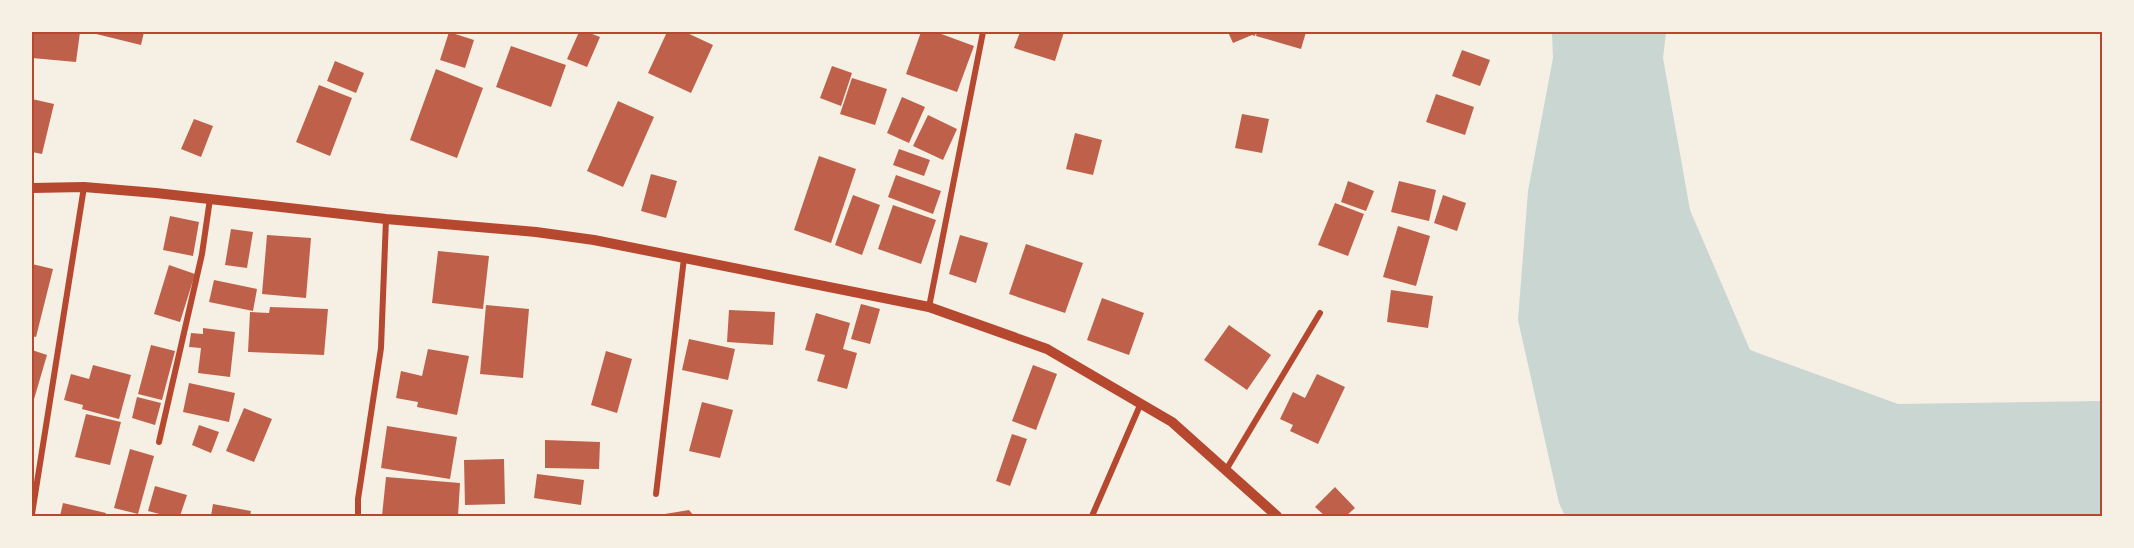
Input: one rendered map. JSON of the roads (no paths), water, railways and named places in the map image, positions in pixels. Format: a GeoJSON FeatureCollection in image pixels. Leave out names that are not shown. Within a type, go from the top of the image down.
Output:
{"type":"FeatureCollection","features":[{"type":"Feature","properties":{"kind":"street"},"geometry":{"type":"LineString","coordinates":[[929,307],[983,32]]}},
{"type":"Feature","properties":{"kind":"street"},"geometry":{"type":"LineString","coordinates":[[32,514],[84,187]]}},
{"type":"Feature","properties":{"kind":"street"},"geometry":{"type":"LineString","coordinates":[[32,188],[84,187],[386,219],[548,233],[684,257],[929,307],[1047,349],[1141,403],[1172,422],[1277,516]]}},
{"type":"Feature","properties":{"kind":"street"},"geometry":{"type":"LineString","coordinates":[[159,442],[202,254],[210,199]]}},
{"type":"Feature","properties":{"kind":"street"},"geometry":{"type":"LineString","coordinates":[[358,516],[358,499],[381,348],[386,219]]}},
{"type":"Feature","properties":{"kind":"street"},"geometry":{"type":"LineString","coordinates":[[656,494],[684,257]]}},
{"type":"Feature","properties":{"kind":"street"},"geometry":{"type":"LineString","coordinates":[[1226,470],[1320,313]]}},
{"type":"Feature","properties":{"kind":"street"},"geometry":{"type":"LineString","coordinates":[[1092,516],[1141,403]]}}]}
